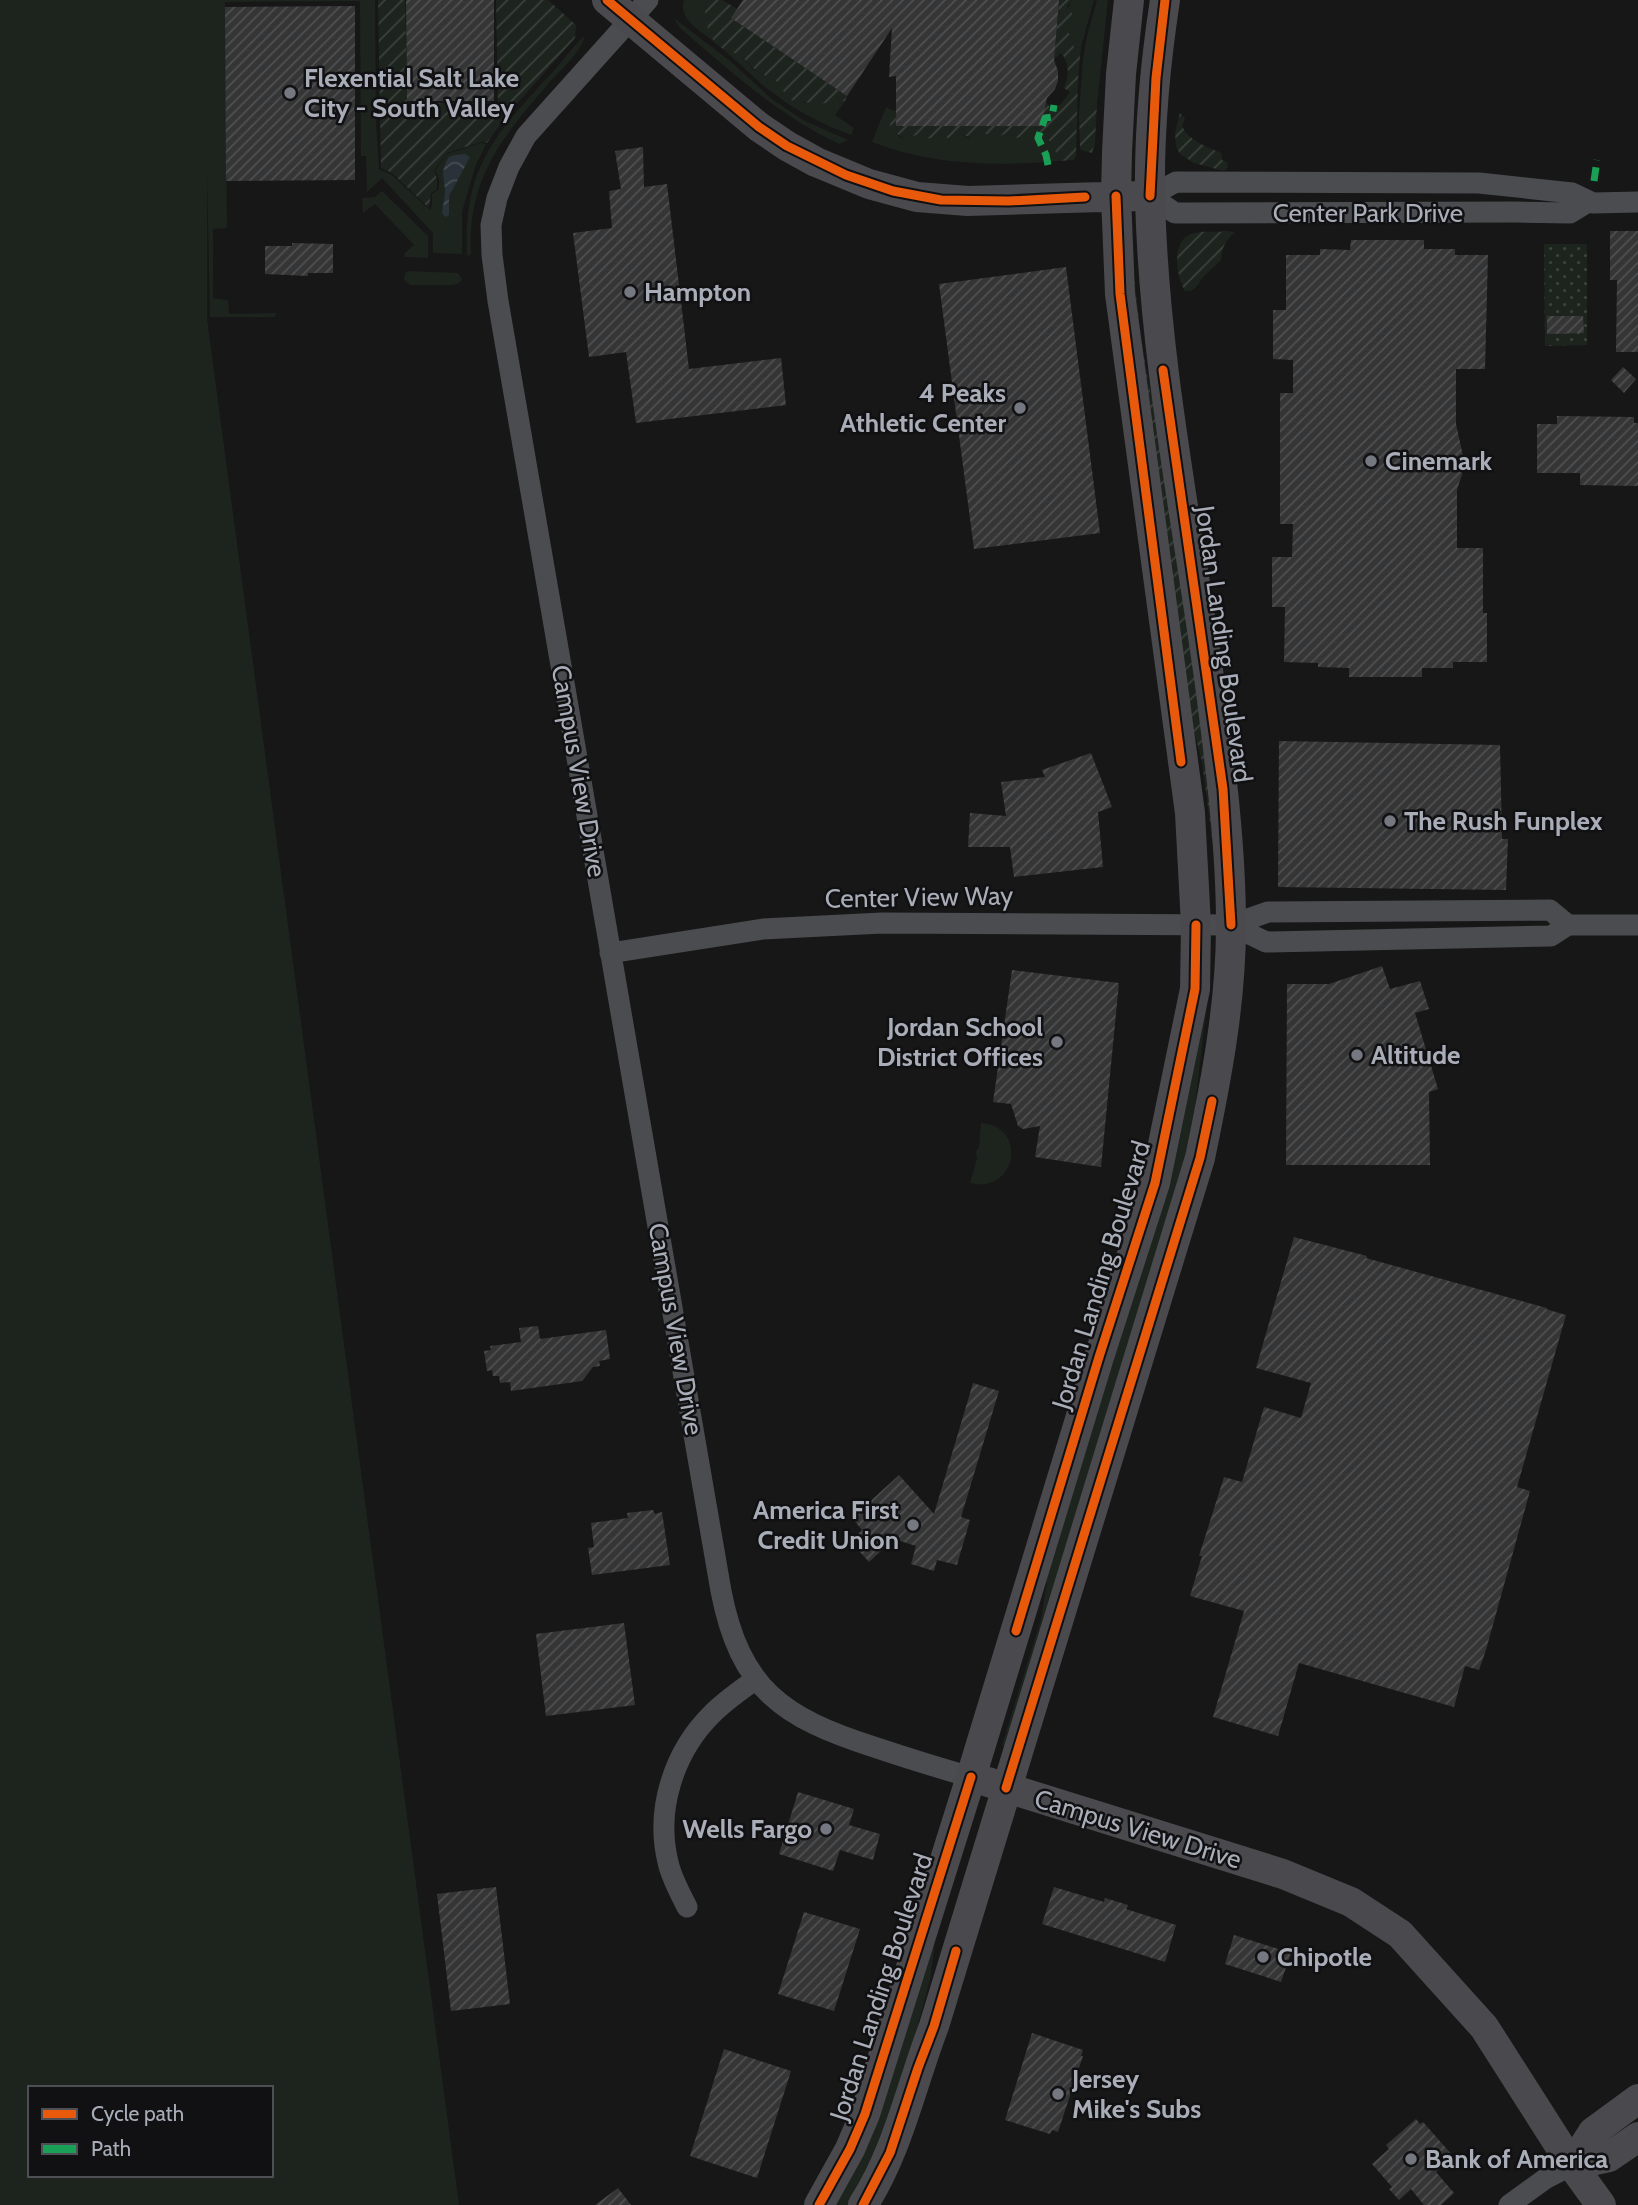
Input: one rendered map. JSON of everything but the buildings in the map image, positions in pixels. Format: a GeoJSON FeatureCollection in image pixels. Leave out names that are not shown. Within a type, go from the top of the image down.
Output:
{"type":"FeatureCollection","features":[{"type":"Feature","properties":{"kind":"main road","name":"Center Park Drive"},"geometry":{"type":"LineString","coordinates":[[607,0],[639,10],[759,127],[816,162],[869,184],[916,197],[955,200],[1009,201],[1150,196]]}},
{"type":"Feature","properties":{"kind":"main road","name":"Jordan Landing Boulevard"},"geometry":{"type":"LineString","coordinates":[[819,2205],[850,2149],[864,2114],[1155,1183],[1195,989],[1196,925],[1190,813],[1120,294],[1116,196],[1121,74],[1129,0]]}},
{"type":"Feature","properties":{"kind":"main road","name":"Jordan Landing Boulevard"},"geometry":{"type":"LineString","coordinates":[[863,2205],[890,2153],[934,2026],[1200,1157],[1228,999],[1231,925],[1223,789],[1163,370],[1153,250],[1150,196],[1156,78],[1166,0]]}},
{"type":"Feature","properties":{"kind":"main road","name":"Campus View Drive"},"geometry":{"type":"LineString","coordinates":[[971,1777],[1283,1874],[1351,1902],[1399,1934],[1484,2027],[1572,2165],[1601,2205]]}},
{"type":"Feature","properties":{"kind":"main road"},"geometry":{"type":"LineString","coordinates":[[1572,2165],[1593,2132],[1638,2099]]}},
{"type":"Feature","properties":{"kind":"main road"},"geometry":{"type":"LineString","coordinates":[[1572,2165],[1609,2157],[1638,2137]]}},
{"type":"Feature","properties":{"kind":"street","name":"Campus View Drive"},"geometry":{"type":"LineString","coordinates":[[639,10],[526,135],[502,183],[494,210],[491,239],[498,301],[726,1617],[736,1646],[756,1679],[783,1707],[812,1725],[842,1737],[971,1777]]}},
{"type":"Feature","properties":{"kind":"street","name":"Center Park Drive"},"geometry":{"type":"LineString","coordinates":[[1588,202],[1570,214],[1175,214],[1150,196],[1176,182],[1479,183],[1536,187],[1572,193],[1588,202],[1638,202]]}},
{"type":"Feature","properties":{"kind":"street","name":"Center View Way"},"geometry":{"type":"LineString","coordinates":[[610,953],[763,929],[882,923],[1231,925],[1268,912],[1550,910],[1568,925]]}},
{"type":"Feature","properties":{"kind":"street","name":"Center View Way"},"geometry":{"type":"LineString","coordinates":[[1231,925],[1266,942],[1551,936],[1568,925],[1638,925]]}},
{"type":"Feature","properties":{"kind":"street"},"geometry":{"type":"LineString","coordinates":[[687,1907],[668,1864],[664,1841],[670,1784],[682,1753],[701,1726],[732,1696],[756,1679]]}},
{"type":"Feature","properties":{"kind":"street"},"geometry":{"type":"LineString","coordinates":[[1510,2205],[1545,2179],[1572,2165]]}},
{"type":"Feature","properties":{"kind":"shaded area"},"geometry":{"type":"Polygon","coordinates":[[[0,0],[375,0],[379,169],[392,175],[430,210],[432,194],[439,189],[435,170],[447,154],[481,143],[486,144],[475,167],[462,212],[462,254],[433,253],[433,233],[382,178],[367,192],[366,156],[361,156],[360,1],[225,2],[227,228],[213,229],[213,298],[228,300],[229,314],[276,313],[275,317],[210,317],[207,172],[207,319],[459,2205],[0,2205],[0,0]]]}},
{"type":"Feature","properties":{"kind":"shaded area"},"geometry":{"type":"Polygon","coordinates":[[[378,0],[405,0],[407,104],[498,102],[496,0],[548,0],[576,25],[575,38],[506,116],[487,143],[481,142],[447,153],[434,170],[437,189],[431,193],[429,208],[392,173],[381,168],[378,0]]]}},
{"type":"Feature","properties":{"kind":"shaded area"},"geometry":{"type":"Polygon","coordinates":[[[684,0],[707,0],[707,21],[714,42],[687,19],[684,0]]]}},
{"type":"Feature","properties":{"kind":"shaded area"},"geometry":{"type":"Polygon","coordinates":[[[707,0],[722,0],[737,9],[732,19],[847,96],[845,101],[817,104],[790,100],[776,81],[756,71],[740,55],[724,50],[714,42],[708,30],[705,11],[707,0]]]}},
{"type":"Feature","properties":{"kind":"shaded area"},"geometry":{"type":"Polygon","coordinates":[[[1059,0],[1072,0],[1067,6],[1073,19],[1068,32],[1073,38],[1074,48],[1081,47],[1074,160],[1061,161],[1047,137],[1029,134],[1017,138],[1007,133],[995,138],[984,133],[972,138],[961,134],[950,139],[939,134],[931,138],[917,135],[904,138],[893,132],[890,120],[891,114],[896,110],[1040,126],[1046,102],[1052,110],[1061,104],[1070,92],[1064,88],[1068,70],[1064,57],[1061,53],[1054,60],[1059,0]]]}},
{"type":"Feature","properties":{"kind":"shaded area"},"geometry":{"type":"Polygon","coordinates":[[[1072,0],[1094,0],[1081,47],[1074,48],[1067,22],[1072,0]]]}},
{"type":"Feature","properties":{"kind":"shaded area"},"geometry":{"type":"Polygon","coordinates":[[[1097,0],[1108,0],[1097,104],[1087,112],[1079,114],[1083,58],[1097,0]]]}},
{"type":"Feature","properties":{"kind":"shaded area"},"geometry":{"type":"Polygon","coordinates":[[[674,18],[730,61],[773,100],[805,121],[848,140],[839,144],[775,106],[680,28],[674,18]]]}},
{"type":"Feature","properties":{"kind":"shaded area"},"geometry":{"type":"Polygon","coordinates":[[[585,36],[575,55],[516,122],[491,161],[475,203],[471,227],[471,254],[467,256],[470,200],[485,156],[512,117],[585,36]]]}},
{"type":"Feature","properties":{"kind":"shaded area"},"geometry":{"type":"Polygon","coordinates":[[[724,50],[740,55],[754,70],[776,81],[804,103],[845,101],[835,115],[854,128],[851,135],[785,102],[724,50]]]}},
{"type":"Feature","properties":{"kind":"shaded area"},"geometry":{"type":"Polygon","coordinates":[[[1097,104],[1092,153],[1081,150],[1080,147],[1079,114],[1087,112],[1097,104]]]}},
{"type":"Feature","properties":{"kind":"shaded area"},"geometry":{"type":"Polygon","coordinates":[[[886,107],[894,111],[890,121],[895,132],[902,138],[939,134],[950,139],[961,134],[969,138],[984,133],[995,138],[1007,133],[1017,138],[1029,133],[1035,137],[1047,137],[1061,161],[989,164],[942,160],[895,150],[872,142],[886,107]]]}},
{"type":"Feature","properties":{"kind":"shaded area"},"geometry":{"type":"Polygon","coordinates":[[[1180,113],[1185,119],[1182,126],[1189,136],[1221,153],[1222,160],[1227,162],[1228,167],[1224,171],[1194,163],[1180,154],[1175,133],[1180,113]]]}},
{"type":"Feature","properties":{"kind":"shaded area"},"geometry":{"type":"Polygon","coordinates":[[[382,191],[428,236],[428,258],[405,257],[404,254],[414,245],[375,204],[363,213],[362,198],[375,197],[382,191]]]}},
{"type":"Feature","properties":{"kind":"shaded area"},"geometry":{"type":"Polygon","coordinates":[[[1235,232],[1225,244],[1221,260],[1197,286],[1191,291],[1185,291],[1179,277],[1177,260],[1180,244],[1191,234],[1235,232]]]}},
{"type":"Feature","properties":{"kind":"shaded area"},"geometry":{"type":"Polygon","coordinates":[[[1544,244],[1587,244],[1587,345],[1545,346],[1544,244]]]}},
{"type":"Feature","properties":{"kind":"shaded area"},"geometry":{"type":"Polygon","coordinates":[[[1132,259],[1141,338],[1155,406],[1209,765],[1214,854],[1202,761],[1185,700],[1140,375],[1132,259]]]}},
{"type":"Feature","properties":{"kind":"shaded area"},"geometry":{"type":"Polygon","coordinates":[[[405,273],[458,273],[462,279],[452,285],[410,285],[404,280],[405,273]]]}},
{"type":"Feature","properties":{"kind":"shaded area"},"geometry":{"type":"Polygon","coordinates":[[[1205,966],[1210,967],[1210,976],[1190,1151],[1008,1747],[1002,1745],[1041,1619],[1052,1550],[1176,1151],[1194,1059],[1205,966]]]}},
{"type":"Feature","properties":{"kind":"shaded area"},"geometry":{"type":"Polygon","coordinates":[[[981,1123],[996,1127],[1006,1135],[1011,1146],[1011,1159],[1006,1170],[998,1179],[986,1184],[970,1183],[977,1159],[981,1123]]]}},
{"type":"Feature","properties":{"kind":"shaded area"},"geometry":{"type":"Polygon","coordinates":[[[935,1942],[930,1980],[897,2103],[851,2205],[834,2205],[935,1942]]]}},
{"type":"Feature","properties":{"kind":"water"},"geometry":{"type":"Polygon","coordinates":[[[465,154],[470,157],[449,196],[449,215],[445,217],[442,213],[444,170],[449,157],[465,154]]]}},
{"type":"Feature","properties":{"kind":"marked path"},"geometry":{"type":"LineString","coordinates":[[1048,165],[1038,138],[1045,118],[1052,117],[1054,105]]}},
{"type":"Feature","properties":{"kind":"marked path"},"geometry":{"type":"LineString","coordinates":[[1594,181],[1597,160]]}},
{"type":"Feature","properties":{"kind":"cycle path"},"geometry":{"type":"LineString","coordinates":[[607,0],[759,127],[787,146],[846,175],[893,191],[941,200],[1009,201],[1085,197]]}},
{"type":"Feature","properties":{"kind":"cycle path"},"geometry":{"type":"LineString","coordinates":[[1150,196],[1156,78],[1165,0]]}},
{"type":"Feature","properties":{"kind":"cycle path"},"geometry":{"type":"LineString","coordinates":[[1116,196],[1120,294],[1181,762]]}},
{"type":"Feature","properties":{"kind":"cycle path"},"geometry":{"type":"LineString","coordinates":[[1163,370],[1223,789],[1231,925]]}},
{"type":"Feature","properties":{"kind":"cycle path"},"geometry":{"type":"LineString","coordinates":[[1016,1631],[1155,1183],[1195,989],[1196,925]]}},
{"type":"Feature","properties":{"kind":"cycle path"},"geometry":{"type":"LineString","coordinates":[[1006,1788],[1200,1158],[1212,1101]]}},
{"type":"Feature","properties":{"kind":"cycle path"},"geometry":{"type":"LineString","coordinates":[[819,2205],[850,2149],[865,2114],[971,1777]]}},
{"type":"Feature","properties":{"kind":"cycle path"},"geometry":{"type":"LineString","coordinates":[[863,2205],[890,2153],[934,2026],[956,1951]]}},
{"type":"Feature","properties":{"kind":"place","name":"Flexential Salt Lake City - South Valley"},"geometry":{"type":"Point","coordinates":[290,93]}},
{"type":"Feature","properties":{"kind":"place","name":"Hampton"},"geometry":{"type":"Point","coordinates":[630,292]}},
{"type":"Feature","properties":{"kind":"place","name":"4 Peaks Athletic Center"},"geometry":{"type":"Point","coordinates":[1020,408]}},
{"type":"Feature","properties":{"kind":"place","name":"Cinemark"},"geometry":{"type":"Point","coordinates":[1371,461]}},
{"type":"Feature","properties":{"kind":"place","name":"The Rush Funplex"},"geometry":{"type":"Point","coordinates":[1390,821]}},
{"type":"Feature","properties":{"kind":"place","name":"Jordan School District Offices"},"geometry":{"type":"Point","coordinates":[1057,1042]}},
{"type":"Feature","properties":{"kind":"place","name":"Altitude"},"geometry":{"type":"Point","coordinates":[1357,1055]}},
{"type":"Feature","properties":{"kind":"place","name":"America First Credit Union"},"geometry":{"type":"Point","coordinates":[913,1525]}},
{"type":"Feature","properties":{"kind":"place","name":"Wells Fargo"},"geometry":{"type":"Point","coordinates":[826,1829]}},
{"type":"Feature","properties":{"kind":"place","name":"Chipotle"},"geometry":{"type":"Point","coordinates":[1263,1957]}},
{"type":"Feature","properties":{"kind":"place","name":"Jersey Mike's Subs"},"geometry":{"type":"Point","coordinates":[1058,2094]}},
{"type":"Feature","properties":{"kind":"place","name":"Bank of America"},"geometry":{"type":"Point","coordinates":[1411,2159]}}]}
